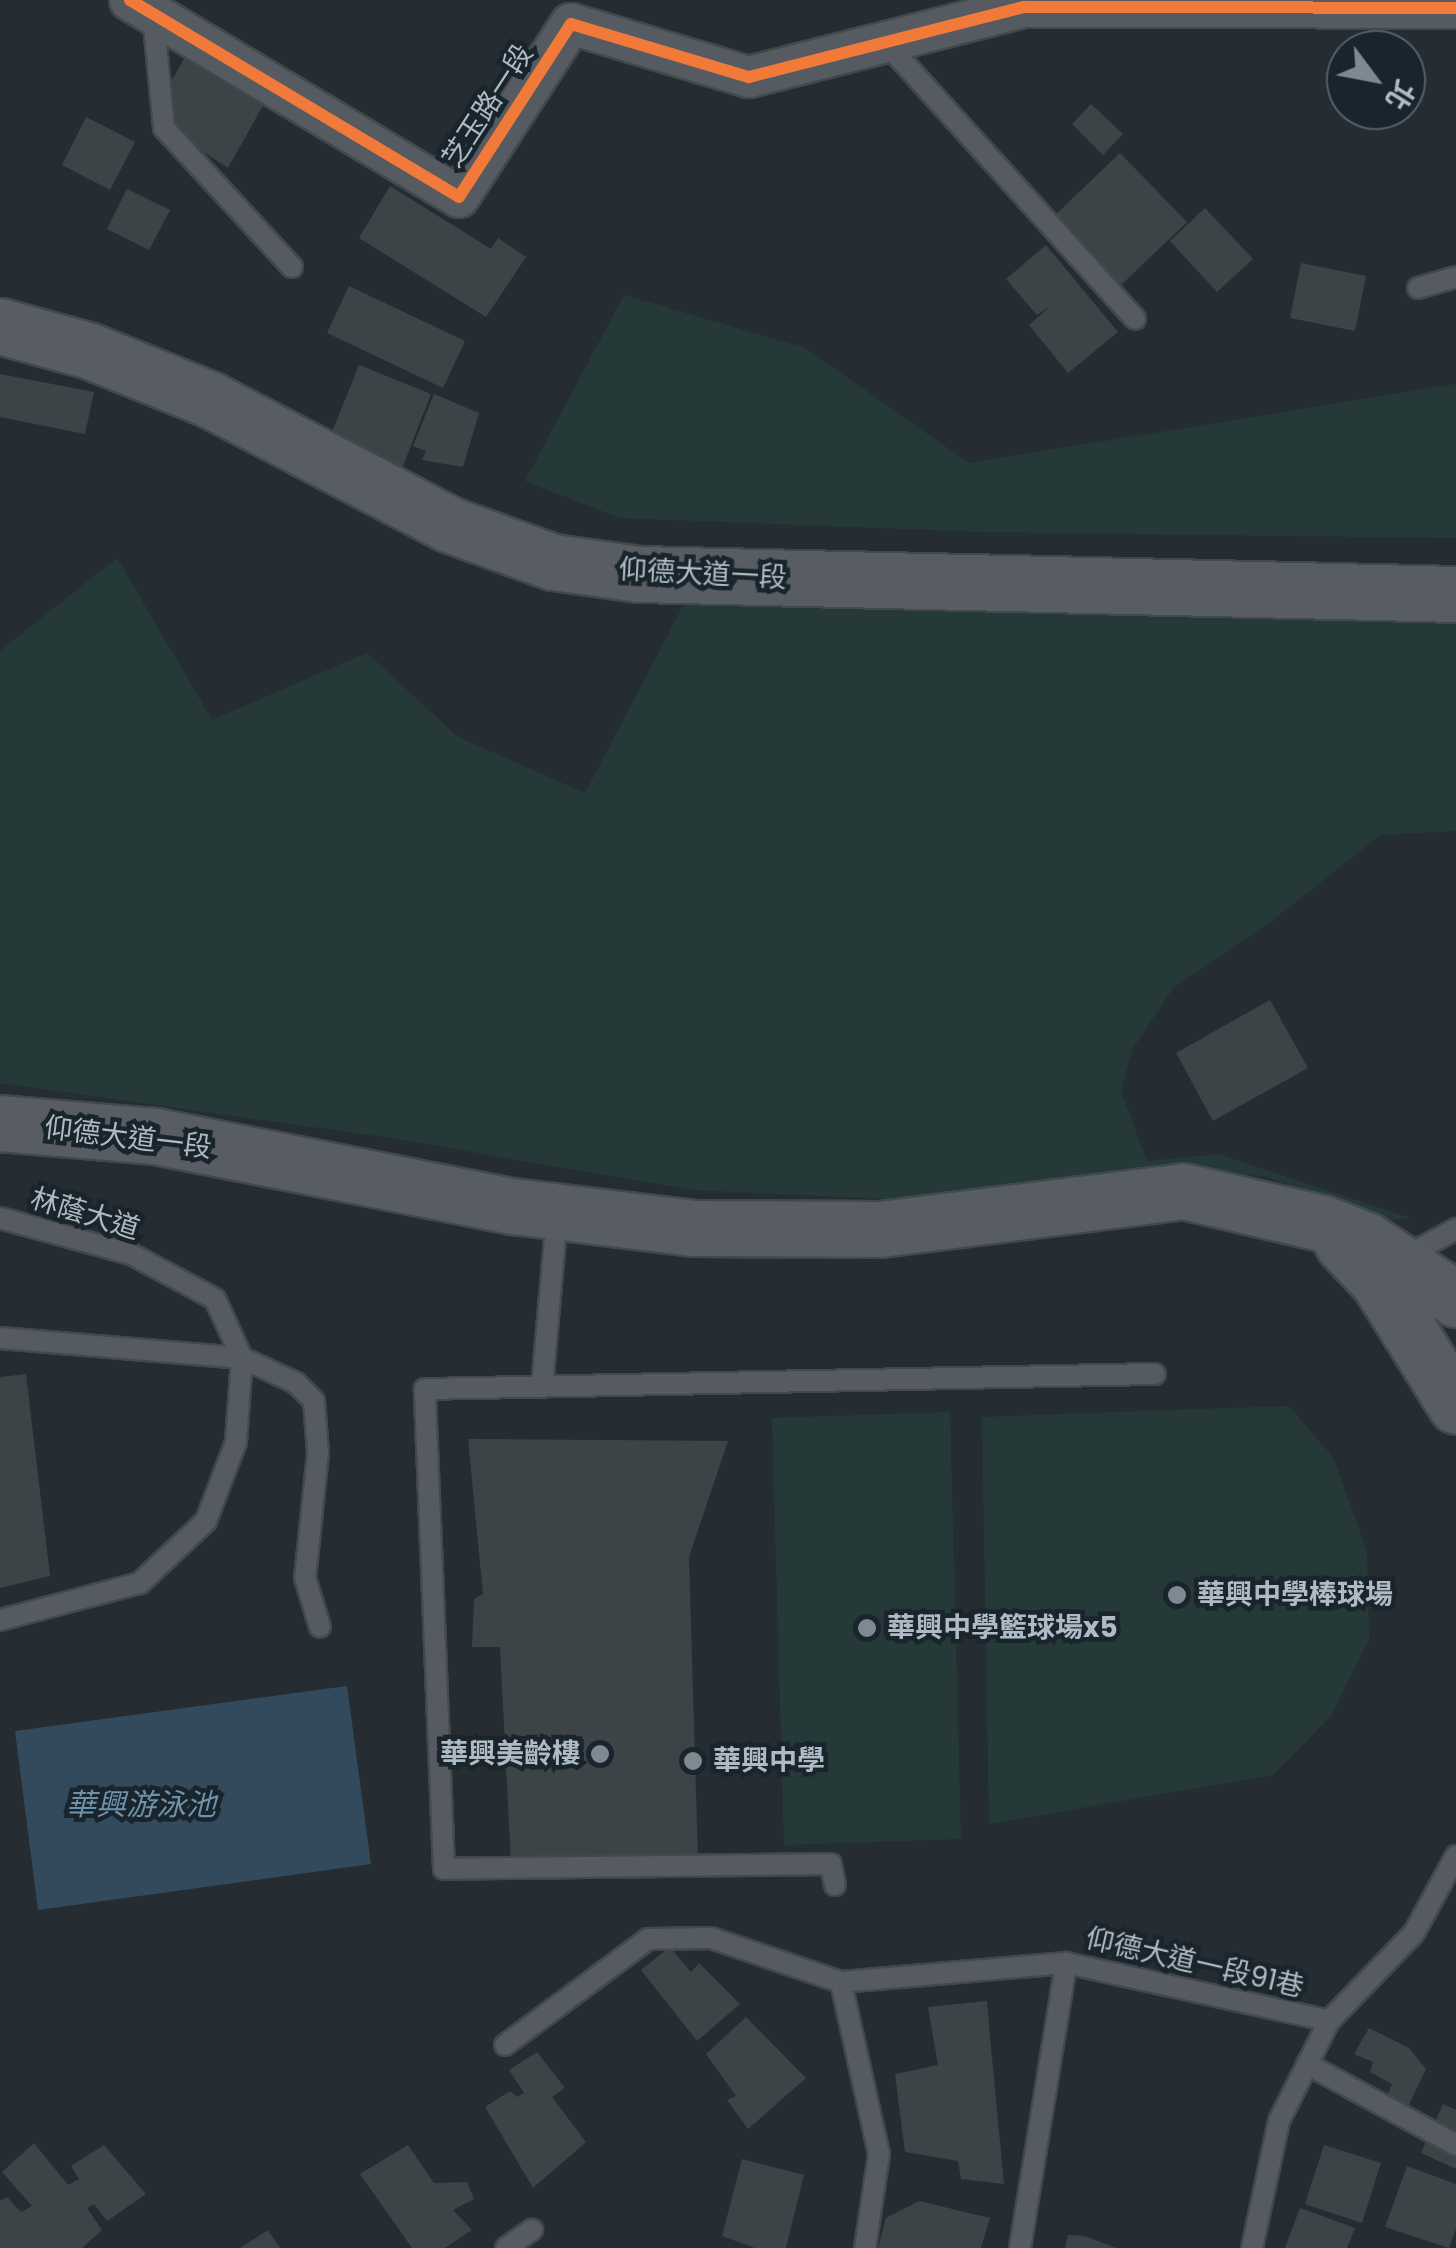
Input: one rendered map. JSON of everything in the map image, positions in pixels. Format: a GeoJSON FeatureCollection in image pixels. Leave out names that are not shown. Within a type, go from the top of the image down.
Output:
{"type":"FeatureCollection","features":[{"type":"Feature","properties":{"kind":"main road","name":"仰德大道一段"},"geometry":{"type":"LineString","coordinates":[[0,326],[90,351],[211,400],[448,524],[553,562],[639,574],[1456,594]]}},
{"type":"Feature","properties":{"kind":"main road","name":"仰德大道一段"},"geometry":{"type":"LineString","coordinates":[[0,1123],[154,1136],[558,1212],[693,1228],[880,1229],[1183,1190],[1322,1223],[1400,1260],[1456,1299]]}},
{"type":"Feature","properties":{"kind":"main road"},"geometry":{"type":"LineString","coordinates":[[1322,1223],[1378,1281],[1456,1406]]}},
{"type":"Feature","properties":{"kind":"street","name":"芝玉路一段"},"geometry":{"type":"LineString","coordinates":[[148,4],[459,198],[577,12],[749,77],[1024,7],[1456,8]]}},
{"type":"Feature","properties":{"kind":"lane"},"geometry":{"type":"LineString","coordinates":[[148,4],[164,128],[292,267]]}},
{"type":"Feature","properties":{"kind":"lane"},"geometry":{"type":"LineString","coordinates":[[884,40],[1135,319]]}},
{"type":"Feature","properties":{"kind":"lane"},"geometry":{"type":"LineString","coordinates":[[1418,288],[1456,277]]}},
{"type":"Feature","properties":{"kind":"lane"},"geometry":{"type":"LineString","coordinates":[[542,1387],[558,1212]]}},
{"type":"Feature","properties":{"kind":"lane","name":"林蔭大道"},"geometry":{"type":"LineString","coordinates":[[0,1218],[131,1254],[215,1298],[242,1358],[236,1442],[206,1521],[140,1583],[0,1620]]}},
{"type":"Feature","properties":{"kind":"lane"},"geometry":{"type":"LineString","coordinates":[[1400,1260],[1456,1229]]}},
{"type":"Feature","properties":{"kind":"lane"},"geometry":{"type":"LineString","coordinates":[[0,1338],[242,1358],[296,1383],[314,1401],[318,1454],[305,1578],[320,1627]]}},
{"type":"Feature","properties":{"kind":"lane"},"geometry":{"type":"LineString","coordinates":[[835,1885],[831,1864],[444,1868],[425,1389],[1156,1374]]}},
{"type":"Feature","properties":{"kind":"lane","name":"仰德大道一段91巷"},"geometry":{"type":"LineString","coordinates":[[1252,2248],[1279,2121],[1328,2021],[1414,1934],[1456,1856]]}},
{"type":"Feature","properties":{"kind":"lane"},"geometry":{"type":"LineString","coordinates":[[505,2046],[648,1939],[710,1938],[841,1982],[878,2154],[865,2248]]}},
{"type":"Feature","properties":{"kind":"lane"},"geometry":{"type":"LineString","coordinates":[[1020,2248],[1066,1963]]}},
{"type":"Feature","properties":{"kind":"lane","name":"仰德大道一段91巷"},"geometry":{"type":"LineString","coordinates":[[841,1982],[1066,1963],[1328,2021]]}},
{"type":"Feature","properties":{"kind":"lane"},"geometry":{"type":"LineString","coordinates":[[1308,2064],[1456,2145]]}},
{"type":"Feature","properties":{"kind":"lane"},"geometry":{"type":"LineString","coordinates":[[506,2248],[532,2230]]}},
{"type":"Feature","properties":{"kind":"green space"},"geometry":{"type":"Polygon","coordinates":[[[624,295],[805,348],[969,463],[1456,384],[1456,538],[982,532],[620,518],[525,481],[624,295]]]}},
{"type":"Feature","properties":{"kind":"green space"},"geometry":{"type":"Polygon","coordinates":[[[117,558],[212,720],[367,653],[458,737],[585,793],[681,610],[684,591],[1456,603],[1456,831],[1380,835],[1268,924],[1174,987],[1132,1050],[1121,1091],[1147,1161],[1219,1154],[1410,1218],[1391,1220],[1263,1176],[1168,1170],[973,1203],[692,1190],[391,1138],[0,1083],[0,651],[117,558]]]}},
{"type":"Feature","properties":{"kind":"green space","name":"華興中學棒球場"},"geometry":{"type":"Polygon","coordinates":[[[1289,1406],[1333,1457],[1367,1552],[1369,1639],[1331,1716],[1273,1775],[989,1824],[982,1417],[1289,1406]]]}},
{"type":"Feature","properties":{"kind":"green space","name":"華興中學籃球場x5"},"geometry":{"type":"Polygon","coordinates":[[[950,1412],[961,1839],[784,1845],[772,1418],[950,1412]]]}},
{"type":"Feature","properties":{"kind":"water","name":"華興游泳池"},"geometry":{"type":"Polygon","coordinates":[[[347,1686],[371,1864],[38,1910],[15,1731],[347,1686]]]}},
{"type":"Feature","properties":{"kind":"building"},"geometry":{"type":"Polygon","coordinates":[[[188,52],[266,100],[228,168],[169,129],[169,85],[188,52]]]}},
{"type":"Feature","properties":{"kind":"building"},"geometry":{"type":"Polygon","coordinates":[[[1091,104],[1123,134],[1103,155],[1072,124],[1091,104]]]}},
{"type":"Feature","properties":{"kind":"building"},"geometry":{"type":"Polygon","coordinates":[[[86,117],[135,142],[110,190],[62,165],[86,117]]]}},
{"type":"Feature","properties":{"kind":"building"},"geometry":{"type":"Polygon","coordinates":[[[1120,153],[1187,222],[1120,286],[1053,217],[1120,153]]]}},
{"type":"Feature","properties":{"kind":"building"},"geometry":{"type":"Polygon","coordinates":[[[390,186],[491,249],[498,238],[526,257],[486,317],[359,238],[390,186]]]}},
{"type":"Feature","properties":{"kind":"building"},"geometry":{"type":"Polygon","coordinates":[[[127,189],[170,210],[149,250],[107,229],[127,189]]]}},
{"type":"Feature","properties":{"kind":"building"},"geometry":{"type":"Polygon","coordinates":[[[1205,208],[1253,259],[1217,292],[1170,241],[1205,208]]]}},
{"type":"Feature","properties":{"kind":"building"},"geometry":{"type":"Polygon","coordinates":[[[1046,245],[1118,332],[1068,373],[1029,325],[1051,306],[1037,315],[1006,279],[1046,245]]]}},
{"type":"Feature","properties":{"kind":"building"},"geometry":{"type":"Polygon","coordinates":[[[1301,263],[1366,276],[1355,331],[1290,318],[1301,263]]]}},
{"type":"Feature","properties":{"kind":"building"},"geometry":{"type":"Polygon","coordinates":[[[349,286],[465,341],[443,388],[327,333],[349,286]]]}},
{"type":"Feature","properties":{"kind":"building"},"geometry":{"type":"Polygon","coordinates":[[[359,365],[431,394],[401,471],[328,442],[359,365]]]}},
{"type":"Feature","properties":{"kind":"building"},"geometry":{"type":"Polygon","coordinates":[[[0,374],[94,392],[85,434],[0,417],[0,374]]]}},
{"type":"Feature","properties":{"kind":"building"},"geometry":{"type":"Polygon","coordinates":[[[434,394],[479,413],[463,467],[422,460],[426,451],[413,446],[434,394]]]}},
{"type":"Feature","properties":{"kind":"building"},"geometry":{"type":"Polygon","coordinates":[[[1270,1000],[1308,1068],[1213,1121],[1176,1053],[1270,1000]]]}},
{"type":"Feature","properties":{"kind":"building"},"geometry":{"type":"Polygon","coordinates":[[[26,1374],[50,1576],[0,1588],[0,1377],[26,1374]]]}},
{"type":"Feature","properties":{"kind":"building","name":"華興美齡樓"},"geometry":{"type":"Polygon","coordinates":[[[468,1439],[728,1441],[689,1557],[698,1860],[511,1864],[500,1647],[472,1647],[474,1599],[483,1594],[468,1439]]]}},
{"type":"Feature","properties":{"kind":"building"},"geometry":{"type":"Polygon","coordinates":[[[670,1947],[691,1972],[699,1963],[740,2004],[697,2041],[641,1970],[670,1947]]]}},
{"type":"Feature","properties":{"kind":"building"},"geometry":{"type":"Polygon","coordinates":[[[987,2001],[1004,2184],[961,2179],[958,2161],[905,2152],[895,2074],[938,2065],[928,2007],[987,2001]]]}},
{"type":"Feature","properties":{"kind":"building"},"geometry":{"type":"Polygon","coordinates":[[[746,2017],[806,2078],[748,2129],[727,2100],[736,2096],[706,2054],[746,2017]]]}},
{"type":"Feature","properties":{"kind":"building"},"geometry":{"type":"Polygon","coordinates":[[[1369,2028],[1409,2048],[1426,2069],[1407,2109],[1386,2099],[1392,2084],[1370,2072],[1373,2062],[1354,2054],[1369,2028]]]}},
{"type":"Feature","properties":{"kind":"building"},"geometry":{"type":"Polygon","coordinates":[[[537,2052],[565,2088],[552,2097],[586,2142],[533,2188],[485,2107],[510,2091],[517,2097],[524,2093],[509,2070],[537,2052]]]}},
{"type":"Feature","properties":{"kind":"building"},"geometry":{"type":"Polygon","coordinates":[[[1443,2104],[1456,2110],[1456,2169],[1421,2153],[1443,2104]]]}},
{"type":"Feature","properties":{"kind":"building"},"geometry":{"type":"Polygon","coordinates":[[[34,2143],[68,2185],[79,2179],[71,2166],[104,2145],[146,2194],[107,2221],[94,2204],[87,2208],[102,2230],[82,2248],[0,2248],[0,2201],[7,2197],[21,2212],[32,2206],[2,2172],[34,2143]]]}},
{"type":"Feature","properties":{"kind":"building"},"geometry":{"type":"Polygon","coordinates":[[[408,2145],[434,2183],[467,2182],[474,2199],[453,2210],[472,2230],[445,2248],[412,2248],[360,2174],[408,2145]]]}},
{"type":"Feature","properties":{"kind":"building"},"geometry":{"type":"Polygon","coordinates":[[[1324,2145],[1381,2163],[1362,2223],[1305,2204],[1324,2145]]]}},
{"type":"Feature","properties":{"kind":"building"},"geometry":{"type":"Polygon","coordinates":[[[742,2159],[804,2175],[786,2248],[755,2248],[722,2236],[742,2159]]]}},
{"type":"Feature","properties":{"kind":"building"},"geometry":{"type":"Polygon","coordinates":[[[1407,2166],[1456,2184],[1456,2229],[1449,2248],[1385,2227],[1407,2166]]]}},
{"type":"Feature","properties":{"kind":"building"},"geometry":{"type":"Polygon","coordinates":[[[919,2201],[990,2218],[981,2248],[878,2248],[886,2218],[919,2201]]]}},
{"type":"Feature","properties":{"kind":"building"},"geometry":{"type":"Polygon","coordinates":[[[1300,2208],[1355,2228],[1347,2248],[1285,2248],[1300,2208]]]}},
{"type":"Feature","properties":{"kind":"building"},"geometry":{"type":"Polygon","coordinates":[[[268,2230],[280,2248],[240,2248],[268,2230]]]}},
{"type":"Feature","properties":{"kind":"building"},"geometry":{"type":"Polygon","coordinates":[[[1068,2235],[1084,2236],[1117,2248],[1065,2248],[1068,2235]]]}},
{"type":"Feature","properties":{"kind":"cycle path"},"geometry":{"type":"LineString","coordinates":[[130,0],[459,197],[571,24],[749,77],[1024,7],[1456,8]]}},
{"type":"Feature","properties":{"kind":"place","name":"華興中學棒球場"},"geometry":{"type":"Point","coordinates":[1177,1595]}},
{"type":"Feature","properties":{"kind":"place","name":"華興中學籃球場x5"},"geometry":{"type":"Point","coordinates":[867,1628]}},
{"type":"Feature","properties":{"kind":"place","name":"華興美齡樓"},"geometry":{"type":"Point","coordinates":[600,1754]}},
{"type":"Feature","properties":{"kind":"place","name":"華興中學"},"geometry":{"type":"Point","coordinates":[693,1761]}}]}
